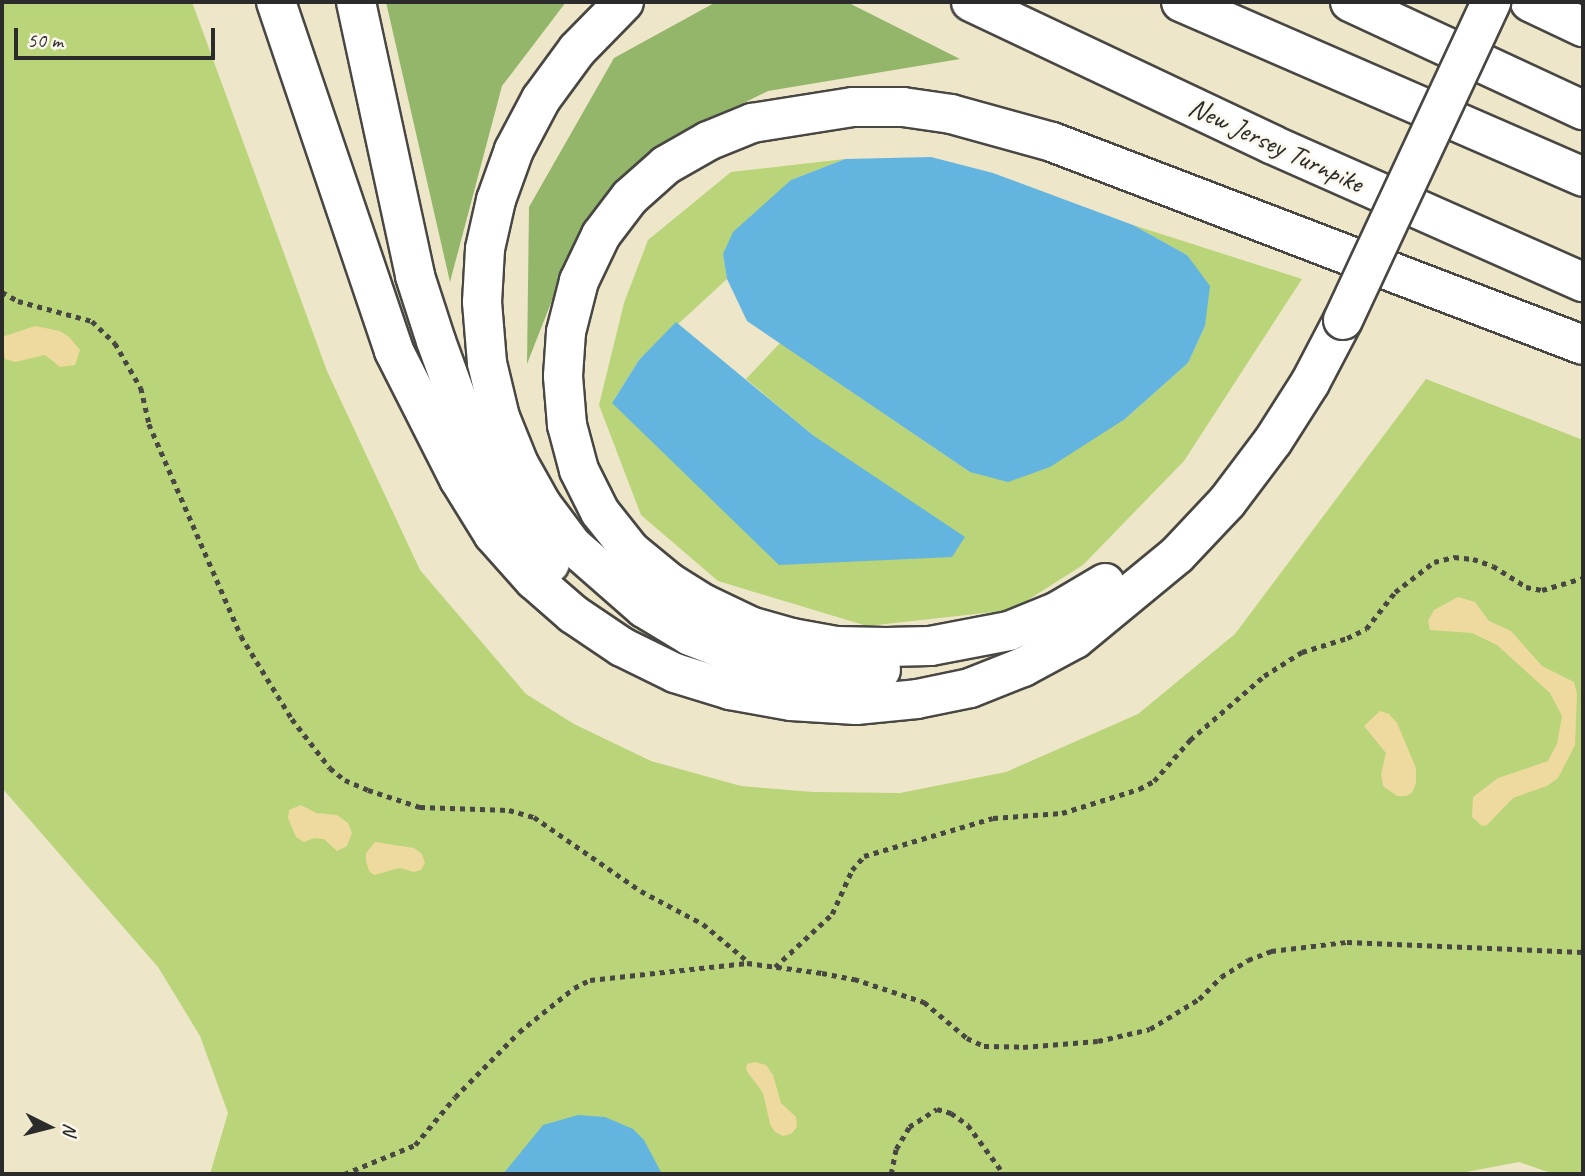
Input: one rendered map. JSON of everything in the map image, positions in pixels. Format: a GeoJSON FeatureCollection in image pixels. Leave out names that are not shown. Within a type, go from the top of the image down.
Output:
{"type":"FeatureCollection","features":[{"type":"Feature","properties":{"kind":"highway"},"geometry":{"type":"LineString","coordinates":[[276,2],[394,351],[458,479],[493,534],[534,580],[563,606],[622,647],[675,673],[730,690],[791,701],[856,705],[917,699],[981,684],[1023,667],[1075,639],[1177,555],[1227,502],[1273,441],[1310,383],[1332,316],[1466,2]]}},
{"type":"Feature","properties":{"kind":"highway"},"geometry":{"type":"LineString","coordinates":[[356,2],[415,276],[460,407],[488,468],[519,523],[551,565],[631,637],[679,665],[704,675],[791,701]]}},
{"type":"Feature","properties":{"kind":"highway"},"geometry":{"type":"LineString","coordinates":[[624,2],[577,50],[541,99],[514,150],[496,200],[485,249],[482,302],[487,363],[500,416],[519,464],[542,505],[572,545],[644,608],[690,636],[739,655],[788,667],[834,672],[902,668],[967,658],[1013,642],[1057,618],[1105,583],[1203,491],[1250,435],[1332,316],[1491,2]]}},
{"type":"Feature","properties":{"kind":"highway","name":"New Jersey Turnpike"},"geometry":{"type":"LineString","coordinates":[[971,2],[1271,144],[1583,282]]}},
{"type":"Feature","properties":{"kind":"highway"},"geometry":{"type":"LineString","coordinates":[[1181,2],[1583,177]]}},
{"type":"Feature","properties":{"kind":"highway"},"geometry":{"type":"LineString","coordinates":[[1350,2],[1583,110]]}},
{"type":"Feature","properties":{"kind":"highway"},"geometry":{"type":"LineString","coordinates":[[1530,2],[1583,27]]}},
{"type":"Feature","properties":{"kind":"highway"},"geometry":{"type":"LineString","coordinates":[[1105,583],[1058,611],[1009,631],[930,646],[887,647],[836,646],[792,638],[750,626],[670,583],[631,551],[600,512],[579,470],[567,425],[563,376],[566,332],[579,281],[601,235],[630,197],[666,165],[708,141],[752,123],[853,107],[903,107],[951,114],[1052,142],[1583,345]]}},
{"type":"Feature","properties":{"kind":"path"},"geometry":{"type":"LineString","coordinates":[[2,292],[18,301],[92,321],[115,344],[141,388],[149,424],[241,636],[292,719],[330,768],[357,785],[420,807],[509,810],[534,817],[641,891],[703,925],[751,964]]}},
{"type":"Feature","properties":{"kind":"path"},"geometry":{"type":"LineString","coordinates":[[775,967],[832,914],[852,870],[864,856],[993,818],[1019,813],[1062,813],[1139,789],[1154,780],[1190,740],[1264,677],[1301,652],[1348,638],[1366,629],[1395,592],[1434,562],[1454,557],[1473,559],[1493,566],[1526,587],[1542,590],[1583,578]]}},
{"type":"Feature","properties":{"kind":"path"},"geometry":{"type":"LineString","coordinates":[[344,1174],[415,1145],[455,1097],[519,1032],[574,988],[590,980],[617,975],[751,964],[854,979],[901,992],[924,1002],[967,1038],[985,1046],[1023,1047],[1098,1041],[1150,1029],[1177,1014],[1230,972],[1270,951],[1347,942],[1583,952]]}},
{"type":"Feature","properties":{"kind":"path"},"geometry":{"type":"LineString","coordinates":[[891,1174],[896,1149],[909,1127],[937,1110],[951,1113],[968,1125],[1004,1174]]}},
{"type":"Feature","properties":{"kind":"green space"},"geometry":{"type":"Polygon","coordinates":[[[2,2],[192,2],[327,371],[420,570],[526,694],[574,724],[651,761],[741,786],[813,792],[900,793],[1006,772],[1138,714],[1235,634],[1426,379],[1583,440],[1583,1174],[1554,1174],[1519,1162],[1456,1174],[210,1174],[228,1113],[200,1036],[158,967],[2,788],[2,2]]]}},
{"type":"Feature","properties":{"kind":"green space"},"geometry":{"type":"Polygon","coordinates":[[[386,2],[566,2],[502,86],[450,282],[386,2]]]}},
{"type":"Feature","properties":{"kind":"green space"},"geometry":{"type":"Polygon","coordinates":[[[716,2],[847,2],[960,59],[768,91],[667,140],[576,239],[527,364],[529,207],[614,58],[716,2]]]}},
{"type":"Feature","properties":{"kind":"green space"},"geometry":{"type":"Polygon","coordinates":[[[845,159],[791,180],[723,254],[727,279],[639,360],[612,403],[814,436],[746,379],[780,343],[970,472],[1125,419],[1188,363],[1205,326],[1187,255],[1133,225],[1302,279],[1184,461],[1083,565],[1012,610],[867,626],[718,581],[641,515],[599,405],[624,303],[648,240],[731,172],[845,159]]]}},
{"type":"Feature","properties":{"kind":"sand"},"geometry":{"type":"Polygon","coordinates":[[[35,326],[60,331],[69,337],[80,350],[75,365],[60,367],[45,355],[15,362],[5,359],[2,337],[35,326]]]}},
{"type":"Feature","properties":{"kind":"sand"},"geometry":{"type":"Polygon","coordinates":[[[1458,597],[1475,602],[1489,621],[1511,631],[1542,666],[1574,682],[1577,694],[1575,745],[1558,778],[1547,786],[1513,798],[1487,825],[1482,826],[1472,817],[1473,797],[1498,778],[1548,761],[1557,744],[1562,716],[1550,693],[1497,645],[1472,633],[1430,630],[1428,621],[1434,610],[1458,597]]]}},
{"type":"Feature","properties":{"kind":"sand"},"geometry":{"type":"Polygon","coordinates":[[[1380,711],[1389,714],[1397,723],[1416,768],[1416,783],[1412,793],[1406,796],[1397,796],[1383,786],[1381,774],[1386,753],[1364,726],[1380,711]]]}},
{"type":"Feature","properties":{"kind":"sand"},"geometry":{"type":"Polygon","coordinates":[[[301,805],[316,813],[337,815],[348,823],[352,833],[347,846],[337,851],[324,839],[314,838],[304,842],[296,837],[288,818],[289,810],[301,805]]]}},
{"type":"Feature","properties":{"kind":"sand"},"geometry":{"type":"Polygon","coordinates":[[[375,842],[414,848],[422,854],[425,863],[421,870],[414,872],[400,868],[374,875],[369,871],[366,853],[375,842]]]}},
{"type":"Feature","properties":{"kind":"sand"},"geometry":{"type":"Polygon","coordinates":[[[755,1062],[766,1065],[773,1075],[781,1103],[796,1117],[797,1127],[791,1134],[783,1136],[775,1132],[770,1124],[763,1093],[746,1070],[747,1064],[755,1062]]]}},
{"type":"Feature","properties":{"kind":"water"},"geometry":{"type":"Polygon","coordinates":[[[931,157],[993,173],[1133,225],[1187,255],[1210,286],[1205,326],[1188,363],[1125,419],[1050,467],[1008,482],[970,472],[747,321],[727,279],[723,254],[733,232],[791,180],[845,159],[931,157]]]}},
{"type":"Feature","properties":{"kind":"water"},"geometry":{"type":"Polygon","coordinates":[[[676,322],[814,436],[965,537],[952,557],[779,565],[612,403],[639,360],[676,322]]]}},
{"type":"Feature","properties":{"kind":"water"},"geometry":{"type":"Polygon","coordinates":[[[578,1115],[605,1117],[633,1129],[644,1140],[662,1174],[503,1174],[543,1125],[578,1115]]]}}]}
